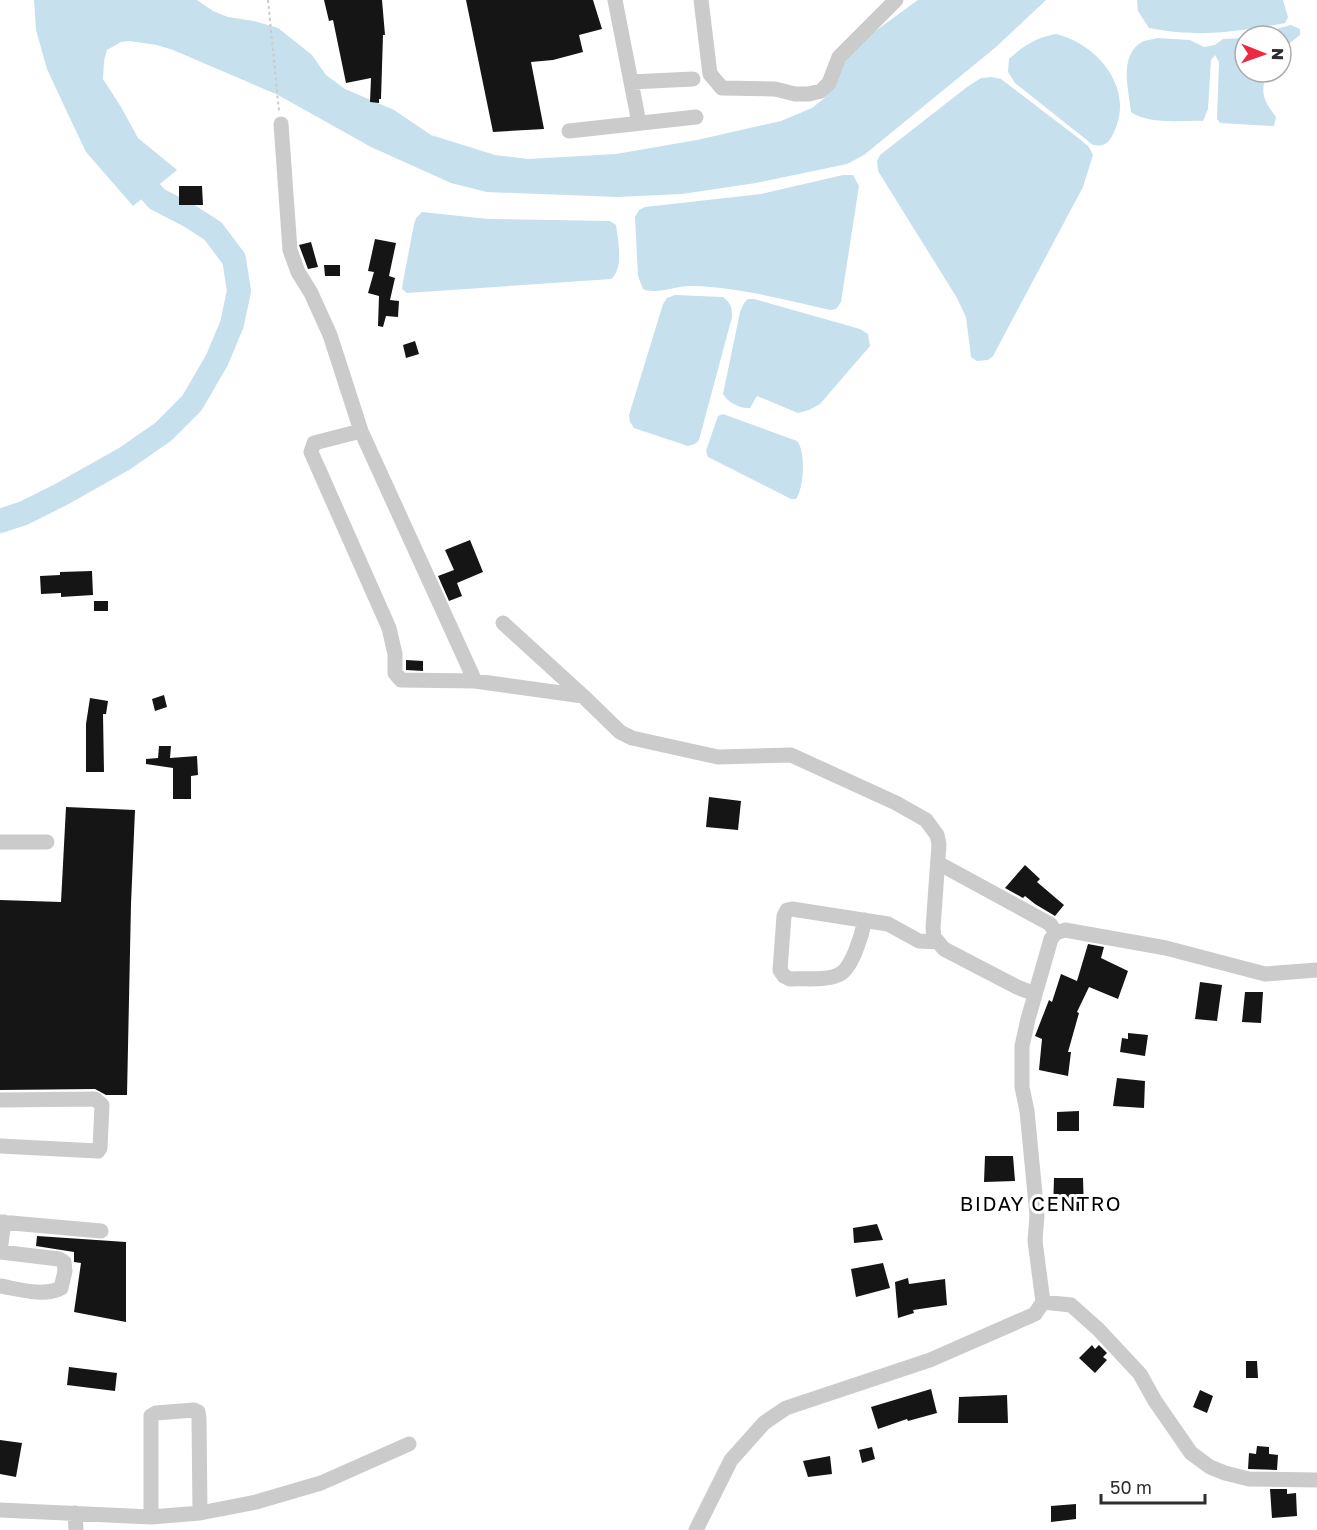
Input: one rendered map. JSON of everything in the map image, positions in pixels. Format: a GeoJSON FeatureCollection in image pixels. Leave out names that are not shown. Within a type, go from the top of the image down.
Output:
{"type":"FeatureCollection","features":[{"type":"Feature","properties":{"kind":"street"},"geometry":{"type":"LineString","coordinates":[[615,0],[639,123]]}},
{"type":"Feature","properties":{"kind":"street"},"geometry":{"type":"LineString","coordinates":[[701,0],[710,74],[722,88],[775,89],[795,94],[821,91],[829,83],[839,57],[896,0]]}},
{"type":"Feature","properties":{"kind":"street"},"geometry":{"type":"LineString","coordinates":[[631,82],[693,79]]}},
{"type":"Feature","properties":{"kind":"street"},"geometry":{"type":"LineString","coordinates":[[569,131],[696,117]]}},
{"type":"Feature","properties":{"kind":"street"},"geometry":{"type":"LineString","coordinates":[[281,124],[290,250],[298,272],[311,293],[330,335],[361,431],[475,681]]}},
{"type":"Feature","properties":{"kind":"street"},"geometry":{"type":"LineString","coordinates":[[361,431],[314,443],[311,452],[389,628],[395,654],[395,673],[401,680],[475,681],[583,696]]}},
{"type":"Feature","properties":{"kind":"street"},"geometry":{"type":"LineString","coordinates":[[503,623],[625,736],[718,757],[791,755],[926,820],[937,835],[939,844],[933,928],[938,942],[944,949],[984,971],[1035,994]]}},
{"type":"Feature","properties":{"kind":"street"},"geometry":{"type":"LineString","coordinates":[[0,842],[47,842]]}},
{"type":"Feature","properties":{"kind":"street"},"geometry":{"type":"LineString","coordinates":[[938,863],[1050,924],[1056,933]]}},
{"type":"Feature","properties":{"kind":"street"},"geometry":{"type":"LineString","coordinates":[[865,920],[861,941],[844,972],[838,976],[790,979],[780,970],[784,916],[787,910],[792,909],[865,920],[888,924],[919,941],[938,942]]}},
{"type":"Feature","properties":{"kind":"street"},"geometry":{"type":"LineString","coordinates":[[837,916],[861,941]]}},
{"type":"Feature","properties":{"kind":"street"},"geometry":{"type":"LineString","coordinates":[[696,1530],[731,1460],[764,1423],[786,1408],[930,1359],[1035,1314],[1043,1302],[1035,1241],[1038,1215],[1027,1111],[1022,1087],[1022,1046],[1051,939],[1056,933],[1065,930],[1166,948],[1265,974],[1317,970]]}},
{"type":"Feature","properties":{"kind":"street"},"geometry":{"type":"LineString","coordinates":[[0,1100],[95,1098],[102,1105],[98,1151],[0,1146]]}},
{"type":"Feature","properties":{"kind":"street"},"geometry":{"type":"LineString","coordinates":[[0,1286],[55,1292],[61,1288],[65,1270],[64,1262],[60,1259],[0,1252],[2,1222],[102,1231]]}},
{"type":"Feature","properties":{"kind":"street"},"geometry":{"type":"LineString","coordinates":[[1043,1302],[1071,1305],[1098,1329],[1140,1374],[1155,1401],[1191,1453],[1210,1467],[1249,1479],[1317,1480]]}},
{"type":"Feature","properties":{"kind":"street"},"geometry":{"type":"LineString","coordinates":[[152,1517],[151,1416],[156,1413],[194,1410],[198,1412],[200,1418],[200,1513]]}},
{"type":"Feature","properties":{"kind":"street"},"geometry":{"type":"LineString","coordinates":[[0,1510],[152,1517],[167,1523],[200,1513],[256,1502],[321,1483],[410,1444]]}},
{"type":"Feature","properties":{"kind":"street"},"geometry":{"type":"LineString","coordinates":[[75,1513],[76,1530]]}},
{"type":"Feature","properties":{"kind":"path"},"geometry":{"type":"LineString","coordinates":[[267,0],[281,124]]}},
{"type":"Feature","properties":{"kind":"water"},"geometry":{"type":"Polygon","coordinates":[[[34,0],[197,0],[213,11],[228,17],[278,28],[312,55],[326,75],[345,89],[394,110],[431,135],[495,155],[528,159],[616,154],[697,140],[781,121],[812,108],[827,96],[838,76],[844,58],[856,45],[918,0],[1046,0],[996,47],[864,155],[847,164],[756,183],[682,194],[617,197],[487,192],[451,183],[371,147],[278,95],[173,50],[157,45],[121,42],[107,50],[103,79],[138,138],[177,170],[133,206],[86,152],[47,69],[36,30],[34,0]]]}},
{"type":"Feature","properties":{"kind":"water"},"geometry":{"type":"Polygon","coordinates":[[[1137,0],[1283,0],[1288,17],[1285,23],[1279,24],[1233,24],[1233,31],[1184,33],[1149,28],[1138,11],[1137,0]]]}},
{"type":"Feature","properties":{"kind":"water"},"geometry":{"type":"Polygon","coordinates":[[[1293,26],[1300,29],[1300,35],[1293,41],[1293,26]]]}},
{"type":"Feature","properties":{"kind":"water"},"geometry":{"type":"Polygon","coordinates":[[[1056,34],[1086,47],[1109,71],[1116,85],[1120,100],[1119,116],[1112,136],[1104,145],[1093,145],[1015,83],[1008,72],[1009,59],[1020,50],[1036,40],[1056,34]]]}},
{"type":"Feature","properties":{"kind":"water"},"geometry":{"type":"Polygon","coordinates":[[[1157,38],[1190,40],[1204,47],[1215,45],[1223,39],[1233,39],[1233,84],[1264,84],[1264,96],[1276,117],[1274,126],[1220,123],[1217,119],[1219,62],[1215,55],[1211,60],[1208,109],[1203,121],[1147,119],[1131,112],[1127,67],[1133,50],[1145,41],[1157,38]]]}},
{"type":"Feature","properties":{"kind":"water"},"geometry":{"type":"Polygon","coordinates":[[[981,78],[1001,79],[1077,137],[1089,147],[1093,155],[1083,187],[993,356],[988,360],[977,361],[971,357],[966,317],[957,298],[878,171],[877,161],[880,155],[967,87],[981,78]]]}},
{"type":"Feature","properties":{"kind":"water"},"geometry":{"type":"Polygon","coordinates":[[[843,175],[853,175],[859,186],[841,302],[836,309],[830,310],[762,295],[710,287],[687,286],[654,291],[643,289],[638,276],[635,217],[639,210],[645,207],[761,194],[843,175]]]}},
{"type":"Feature","properties":{"kind":"water"},"geometry":{"type":"Polygon","coordinates":[[[422,212],[488,219],[610,221],[616,225],[618,268],[611,279],[407,293],[402,289],[403,282],[414,224],[422,212]]]}},
{"type":"Feature","properties":{"kind":"water"},"geometry":{"type":"Polygon","coordinates":[[[675,295],[723,297],[732,311],[699,440],[688,446],[634,428],[629,415],[663,304],[667,298],[675,295]]]}},
{"type":"Feature","properties":{"kind":"water"},"geometry":{"type":"Polygon","coordinates":[[[748,299],[860,329],[868,334],[870,346],[820,404],[809,410],[798,413],[757,396],[750,408],[738,406],[723,394],[740,312],[748,299]]]}},
{"type":"Feature","properties":{"kind":"water"},"geometry":{"type":"Polygon","coordinates":[[[723,414],[797,441],[802,453],[803,470],[801,487],[796,499],[791,499],[708,457],[706,451],[718,416],[723,414]]]}},
{"type":"Feature","properties":{"kind":"building"},"geometry":{"type":"Polygon","coordinates":[[[324,0],[382,0],[385,35],[383,35],[379,103],[370,102],[371,78],[346,83],[333,20],[329,21],[324,0]]]}},
{"type":"Feature","properties":{"kind":"building"},"geometry":{"type":"Polygon","coordinates":[[[466,0],[593,0],[602,29],[579,35],[583,52],[553,60],[531,62],[544,129],[493,132],[466,0]]]}},
{"type":"Feature","properties":{"kind":"building"},"geometry":{"type":"Polygon","coordinates":[[[179,186],[202,186],[203,205],[179,205],[179,186]]]}},
{"type":"Feature","properties":{"kind":"building"},"geometry":{"type":"Polygon","coordinates":[[[375,239],[396,243],[389,276],[395,278],[390,300],[399,301],[398,317],[386,316],[383,327],[378,326],[379,296],[368,293],[374,272],[368,271],[375,239]]]}},
{"type":"Feature","properties":{"kind":"building"},"geometry":{"type":"Polygon","coordinates":[[[311,242],[318,267],[308,269],[299,245],[311,242]]]}},
{"type":"Feature","properties":{"kind":"building"},"geometry":{"type":"Polygon","coordinates":[[[324,265],[340,265],[340,276],[325,276],[324,265]]]}},
{"type":"Feature","properties":{"kind":"building"},"geometry":{"type":"Polygon","coordinates":[[[415,341],[419,354],[406,358],[403,345],[415,341]]]}},
{"type":"Feature","properties":{"kind":"building"},"geometry":{"type":"Polygon","coordinates":[[[470,540],[483,572],[457,583],[462,596],[449,601],[438,576],[454,570],[445,550],[470,540]]]}},
{"type":"Feature","properties":{"kind":"building"},"geometry":{"type":"Polygon","coordinates":[[[92,571],[93,595],[61,597],[61,593],[41,594],[40,576],[60,575],[60,572],[92,571]]]}},
{"type":"Feature","properties":{"kind":"building"},"geometry":{"type":"Polygon","coordinates":[[[94,601],[108,601],[108,611],[94,611],[94,601]]]}},
{"type":"Feature","properties":{"kind":"building"},"geometry":{"type":"Polygon","coordinates":[[[406,660],[423,661],[423,671],[406,670],[406,660]]]}},
{"type":"Feature","properties":{"kind":"building"},"geometry":{"type":"Polygon","coordinates":[[[164,695],[167,707],[155,711],[152,699],[164,695]]]}},
{"type":"Feature","properties":{"kind":"building"},"geometry":{"type":"Polygon","coordinates":[[[90,698],[108,701],[106,714],[103,714],[104,772],[86,772],[86,724],[90,698]]]}},
{"type":"Feature","properties":{"kind":"building"},"geometry":{"type":"Polygon","coordinates":[[[159,746],[171,746],[170,758],[197,756],[198,775],[191,776],[191,799],[173,799],[173,768],[146,764],[146,759],[158,758],[159,746]]]}},
{"type":"Feature","properties":{"kind":"building"},"geometry":{"type":"Polygon","coordinates":[[[709,797],[741,801],[738,830],[706,827],[709,797]]]}},
{"type":"Feature","properties":{"kind":"building"},"geometry":{"type":"Polygon","coordinates":[[[66,807],[135,810],[127,1095],[106,1095],[95,1089],[0,1090],[0,900],[61,902],[66,807]]]}},
{"type":"Feature","properties":{"kind":"building"},"geometry":{"type":"Polygon","coordinates":[[[1025,865],[1040,879],[1037,882],[1064,905],[1055,916],[1025,896],[1023,898],[1005,888],[1025,865]]]}},
{"type":"Feature","properties":{"kind":"building"},"geometry":{"type":"Polygon","coordinates":[[[1088,944],[1104,947],[1101,958],[1128,971],[1118,999],[1089,987],[1077,1012],[1079,1013],[1068,1052],[1071,1052],[1068,1076],[1039,1070],[1042,1039],[1035,1036],[1049,1000],[1052,1002],[1061,974],[1077,981],[1088,944]]]}},
{"type":"Feature","properties":{"kind":"building"},"geometry":{"type":"Polygon","coordinates":[[[1200,982],[1222,985],[1217,1021],[1195,1019],[1200,982]]]}},
{"type":"Feature","properties":{"kind":"building"},"geometry":{"type":"Polygon","coordinates":[[[1245,992],[1263,992],[1261,1023],[1242,1022],[1245,992]]]}},
{"type":"Feature","properties":{"kind":"building"},"geometry":{"type":"Polygon","coordinates":[[[1128,1033],[1148,1035],[1145,1056],[1120,1052],[1122,1038],[1128,1039],[1128,1033]]]}},
{"type":"Feature","properties":{"kind":"building"},"geometry":{"type":"Polygon","coordinates":[[[1117,1078],[1145,1081],[1144,1108],[1113,1106],[1117,1078]]]}},
{"type":"Feature","properties":{"kind":"building"},"geometry":{"type":"Polygon","coordinates":[[[1079,1111],[1079,1131],[1057,1131],[1057,1112],[1079,1111]]]}},
{"type":"Feature","properties":{"kind":"building"},"geometry":{"type":"Polygon","coordinates":[[[985,1156],[1013,1156],[1015,1181],[984,1182],[985,1156]]]}},
{"type":"Feature","properties":{"kind":"building"},"geometry":{"type":"Polygon","coordinates":[[[1054,1178],[1083,1178],[1084,1211],[1053,1210],[1054,1178]]]}},
{"type":"Feature","properties":{"kind":"building"},"geometry":{"type":"Polygon","coordinates":[[[877,1224],[883,1240],[854,1243],[853,1228],[877,1224]]]}},
{"type":"Feature","properties":{"kind":"building"},"geometry":{"type":"Polygon","coordinates":[[[37,1236],[126,1242],[126,1322],[74,1312],[81,1263],[74,1262],[74,1252],[36,1246],[37,1236]]]}},
{"type":"Feature","properties":{"kind":"building"},"geometry":{"type":"Polygon","coordinates":[[[883,1263],[890,1288],[856,1297],[851,1269],[883,1263]]]}},
{"type":"Feature","properties":{"kind":"building"},"geometry":{"type":"Polygon","coordinates":[[[908,1278],[909,1284],[945,1279],[947,1305],[913,1310],[914,1313],[898,1318],[895,1282],[908,1278]]]}},
{"type":"Feature","properties":{"kind":"building"},"geometry":{"type":"Polygon","coordinates":[[[1092,1345],[1095,1349],[1099,1345],[1107,1353],[1103,1357],[1107,1360],[1095,1373],[1079,1358],[1092,1345]]]}},
{"type":"Feature","properties":{"kind":"building"},"geometry":{"type":"Polygon","coordinates":[[[1246,1361],[1257,1361],[1258,1378],[1246,1378],[1246,1361]]]}},
{"type":"Feature","properties":{"kind":"building"},"geometry":{"type":"Polygon","coordinates":[[[69,1367],[117,1373],[115,1391],[67,1385],[69,1367]]]}},
{"type":"Feature","properties":{"kind":"building"},"geometry":{"type":"Polygon","coordinates":[[[931,1389],[937,1413],[908,1421],[907,1419],[878,1429],[871,1407],[931,1389]]]}},
{"type":"Feature","properties":{"kind":"building"},"geometry":{"type":"Polygon","coordinates":[[[1200,1390],[1213,1396],[1207,1413],[1193,1407],[1200,1390]]]}},
{"type":"Feature","properties":{"kind":"building"},"geometry":{"type":"Polygon","coordinates":[[[1007,1395],[1008,1423],[958,1423],[959,1397],[1007,1395]]]}},
{"type":"Feature","properties":{"kind":"building"},"geometry":{"type":"Polygon","coordinates":[[[0,1440],[22,1443],[16,1477],[0,1474],[0,1440]]]}},
{"type":"Feature","properties":{"kind":"building"},"geometry":{"type":"Polygon","coordinates":[[[1257,1446],[1269,1447],[1269,1454],[1278,1455],[1277,1470],[1248,1469],[1249,1453],[1256,1454],[1257,1446]]]}},
{"type":"Feature","properties":{"kind":"building"},"geometry":{"type":"Polygon","coordinates":[[[872,1447],[875,1459],[862,1463],[859,1450],[872,1447]]]}},
{"type":"Feature","properties":{"kind":"building"},"geometry":{"type":"Polygon","coordinates":[[[830,1456],[832,1474],[808,1477],[803,1461],[830,1456]]]}},
{"type":"Feature","properties":{"kind":"building"},"geometry":{"type":"Polygon","coordinates":[[[1270,1489],[1287,1489],[1287,1494],[1296,1493],[1297,1516],[1272,1518],[1270,1489]]]}},
{"type":"Feature","properties":{"kind":"building"},"geometry":{"type":"Polygon","coordinates":[[[1076,1504],[1076,1519],[1051,1522],[1051,1506],[1076,1504]]]}},
{"type":"Feature","properties":{"kind":"waterway"},"geometry":{"type":"LineString","coordinates":[[0,521],[24,513],[60,495],[124,459],[163,432],[192,403],[217,360],[232,324],[239,291],[234,259],[213,231],[157,199],[130,168]]}},
{"type":"Feature","properties":{"kind":"district","name":"BIDAY CENTRO"},"geometry":{"type":"Point","coordinates":[1041,1204]}}]}
